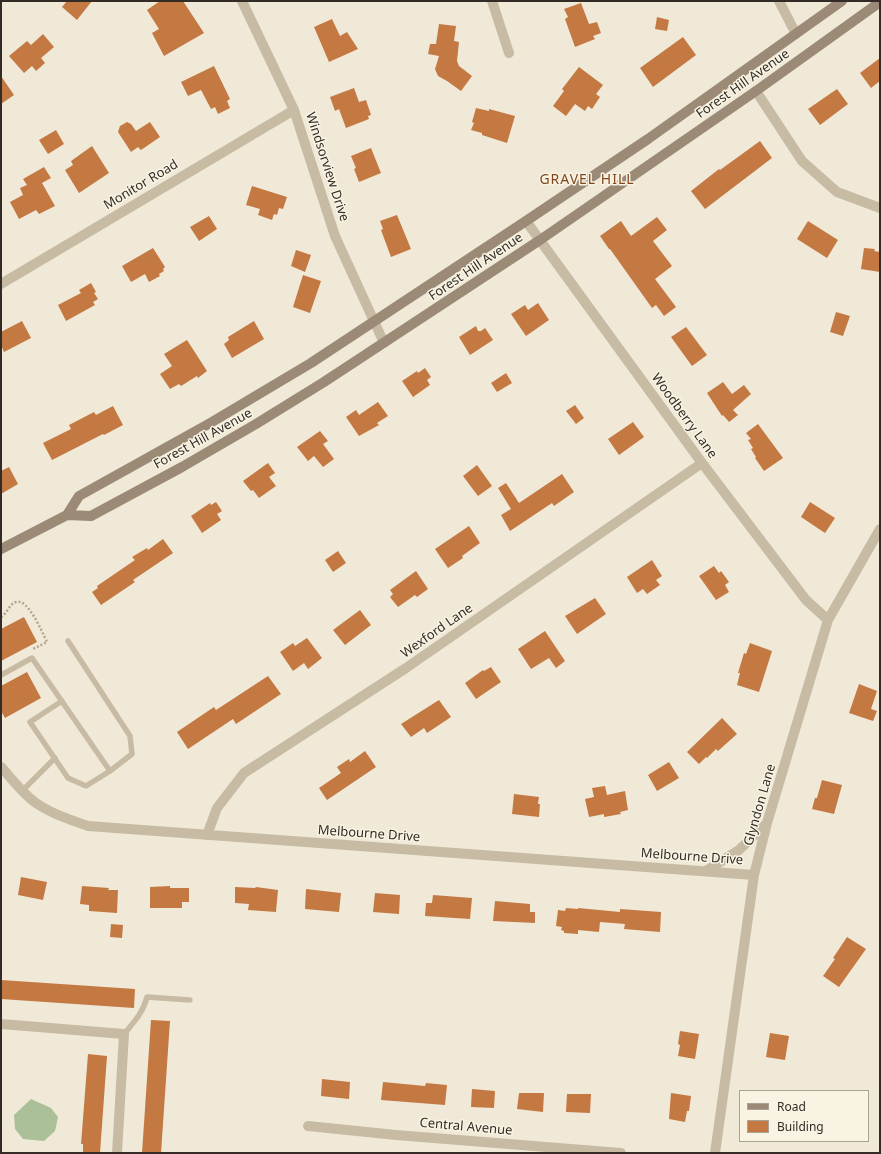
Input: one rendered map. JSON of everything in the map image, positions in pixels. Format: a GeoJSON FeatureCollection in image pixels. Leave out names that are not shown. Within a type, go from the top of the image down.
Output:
{"type":"FeatureCollection","features":[{"type":"Feature","properties":{"kind":"main road","name":"Forest Hill Avenue"},"geometry":{"type":"LineString","coordinates":[[67,515],[79,496],[264,392],[374,321],[648,139],[842,1]]}},
{"type":"Feature","properties":{"kind":"main road","name":"Forest Hill Avenue"},"geometry":{"type":"LineString","coordinates":[[1,549],[67,515],[91,516],[182,467],[256,424],[384,343],[540,240],[756,91],[880,2]]}},
{"type":"Feature","properties":{"kind":"street","name":"Windsorview Drive"},"geometry":{"type":"LineString","coordinates":[[242,1],[294,110],[335,236],[384,343]]}},
{"type":"Feature","properties":{"kind":"street"},"geometry":{"type":"LineString","coordinates":[[492,1],[509,53]]}},
{"type":"Feature","properties":{"kind":"street"},"geometry":{"type":"LineString","coordinates":[[779,1],[796,34]]}},
{"type":"Feature","properties":{"kind":"street"},"geometry":{"type":"LineString","coordinates":[[756,91],[802,161],[837,192],[880,208]]}},
{"type":"Feature","properties":{"kind":"street","name":"Monitor Road"},"geometry":{"type":"LineString","coordinates":[[1,284],[294,110]]}},
{"type":"Feature","properties":{"kind":"street","name":"Woodberry Lane"},"geometry":{"type":"LineString","coordinates":[[526,221],[702,463],[806,600],[828,620]]}},
{"type":"Feature","properties":{"kind":"street","name":"Wexford Lane"},"geometry":{"type":"LineString","coordinates":[[207,835],[218,808],[244,773],[406,668],[702,463]]}},
{"type":"Feature","properties":{"kind":"street","name":"Glyndon Lane"},"geometry":{"type":"LineString","coordinates":[[716,1153],[754,875],[767,823],[828,620],[880,529]]}},
{"type":"Feature","properties":{"kind":"street","name":"Melbourne Drive"},"geometry":{"type":"LineString","coordinates":[[1,767],[36,803],[64,817],[88,826],[754,875]]}},
{"type":"Feature","properties":{"kind":"street"},"geometry":{"type":"LineString","coordinates":[[706,871],[739,850],[767,823]]}},
{"type":"Feature","properties":{"kind":"street"},"geometry":{"type":"LineString","coordinates":[[1,1024],[124,1034],[117,1153]]}},
{"type":"Feature","properties":{"kind":"street","name":"Central Avenue"},"geometry":{"type":"LineString","coordinates":[[308,1126],[396,1135],[622,1153]]}},
{"type":"Feature","properties":{"kind":"lane"},"geometry":{"type":"LineString","coordinates":[[62,702],[30,722],[68,778],[86,786],[110,771],[132,754],[130,736],[68,641]]}},
{"type":"Feature","properties":{"kind":"lane"},"geometry":{"type":"LineString","coordinates":[[1,675],[32,658],[110,771]]}},
{"type":"Feature","properties":{"kind":"lane"},"geometry":{"type":"LineString","coordinates":[[23,790],[55,758]]}},
{"type":"Feature","properties":{"kind":"lane"},"geometry":{"type":"LineString","coordinates":[[124,1034],[138,1018],[147,997],[190,1000]]}},
{"type":"Feature","properties":{"kind":"path"},"geometry":{"type":"LineString","coordinates":[[1,617],[4,616],[11,605],[17,602],[21,602],[28,606],[47,642],[27,652]]}},
{"type":"Feature","properties":{"kind":"green space"},"geometry":{"type":"Polygon","coordinates":[[[31,1099],[51,1108],[58,1117],[55,1131],[44,1141],[23,1139],[15,1129],[14,1115],[31,1099]]]}},
{"type":"Feature","properties":{"kind":"building"},"geometry":{"type":"Polygon","coordinates":[[[67,1],[92,1],[77,20],[62,7],[67,1]]]}},
{"type":"Feature","properties":{"kind":"building"},"geometry":{"type":"Polygon","coordinates":[[[160,1],[183,1],[204,33],[164,56],[152,33],[159,29],[147,10],[160,1]]]}},
{"type":"Feature","properties":{"kind":"building"},"geometry":{"type":"Polygon","coordinates":[[[581,3],[589,24],[597,22],[601,33],[593,36],[595,39],[575,47],[565,19],[568,17],[564,9],[581,3]]]}},
{"type":"Feature","properties":{"kind":"building"},"geometry":{"type":"Polygon","coordinates":[[[657,17],[669,20],[667,31],[655,29],[657,17]]]}},
{"type":"Feature","properties":{"kind":"building"},"geometry":{"type":"Polygon","coordinates":[[[332,19],[340,36],[347,32],[358,49],[329,62],[314,27],[332,19]]]}},
{"type":"Feature","properties":{"kind":"building"},"geometry":{"type":"Polygon","coordinates":[[[439,24],[456,26],[454,41],[459,42],[457,61],[459,66],[472,76],[461,91],[438,76],[435,69],[439,56],[428,54],[430,44],[436,44],[439,24]]]}},
{"type":"Feature","properties":{"kind":"building"},"geometry":{"type":"Polygon","coordinates":[[[43,34],[54,47],[41,58],[45,63],[36,71],[32,66],[24,73],[9,56],[27,41],[31,45],[43,34]]]}},
{"type":"Feature","properties":{"kind":"building"},"geometry":{"type":"Polygon","coordinates":[[[683,37],[696,55],[653,87],[640,68],[683,37]]]}},
{"type":"Feature","properties":{"kind":"building"},"geometry":{"type":"Polygon","coordinates":[[[880,58],[880,81],[871,88],[860,73],[880,58]]]}},
{"type":"Feature","properties":{"kind":"building"},"geometry":{"type":"Polygon","coordinates":[[[214,66],[230,99],[227,101],[230,108],[218,114],[215,107],[211,109],[201,90],[188,96],[181,82],[214,66]]]}},
{"type":"Feature","properties":{"kind":"building"},"geometry":{"type":"Polygon","coordinates":[[[579,67],[603,85],[596,94],[600,97],[592,109],[588,106],[585,111],[575,104],[566,116],[553,106],[564,91],[562,89],[579,67]]]}},
{"type":"Feature","properties":{"kind":"building"},"geometry":{"type":"Polygon","coordinates":[[[1,76],[14,95],[1,104],[1,76]]]}},
{"type":"Feature","properties":{"kind":"building"},"geometry":{"type":"Polygon","coordinates":[[[354,88],[359,102],[366,100],[371,115],[368,116],[369,119],[346,128],[339,109],[335,111],[330,97],[354,88]]]}},
{"type":"Feature","properties":{"kind":"building"},"geometry":{"type":"Polygon","coordinates":[[[837,89],[848,104],[820,125],[808,109],[837,89]]]}},
{"type":"Feature","properties":{"kind":"building"},"geometry":{"type":"Polygon","coordinates":[[[476,108],[489,111],[489,109],[515,116],[507,143],[471,130],[474,123],[472,122],[476,108]]]}},
{"type":"Feature","properties":{"kind":"building"},"geometry":{"type":"Polygon","coordinates":[[[127,122],[131,124],[136,131],[150,122],[160,137],[141,150],[138,147],[131,152],[118,132],[120,126],[127,122]]]}},
{"type":"Feature","properties":{"kind":"building"},"geometry":{"type":"Polygon","coordinates":[[[56,130],[64,144],[48,154],[39,140],[56,130]]]}},
{"type":"Feature","properties":{"kind":"building"},"geometry":{"type":"Polygon","coordinates":[[[760,141],[772,158],[705,209],[691,191],[719,169],[720,170],[760,141]]]}},
{"type":"Feature","properties":{"kind":"building"},"geometry":{"type":"Polygon","coordinates":[[[92,146],[109,173],[79,193],[65,170],[73,165],[71,161],[92,146]]]}},
{"type":"Feature","properties":{"kind":"building"},"geometry":{"type":"Polygon","coordinates":[[[371,148],[381,173],[359,182],[354,169],[356,168],[351,156],[371,148]]]}},
{"type":"Feature","properties":{"kind":"building"},"geometry":{"type":"Polygon","coordinates":[[[44,167],[51,178],[42,183],[55,206],[39,214],[36,210],[19,219],[10,202],[23,195],[20,188],[27,185],[23,179],[44,167]]]}},
{"type":"Feature","properties":{"kind":"building"},"geometry":{"type":"Polygon","coordinates":[[[252,186],[287,197],[283,209],[279,208],[277,215],[274,214],[272,220],[258,215],[260,209],[246,205],[252,186]]]}},
{"type":"Feature","properties":{"kind":"building"},"geometry":{"type":"Polygon","coordinates":[[[397,215],[411,249],[391,257],[381,230],[383,229],[380,221],[397,215]]]}},
{"type":"Feature","properties":{"kind":"building"},"geometry":{"type":"Polygon","coordinates":[[[209,216],[217,229],[199,241],[190,227],[209,216]]]}},
{"type":"Feature","properties":{"kind":"building"},"geometry":{"type":"Polygon","coordinates":[[[657,217],[667,230],[653,241],[672,266],[655,279],[676,307],[664,316],[656,305],[652,308],[600,236],[621,221],[631,236],[657,217]]]}},
{"type":"Feature","properties":{"kind":"building"},"geometry":{"type":"Polygon","coordinates":[[[808,221],[838,240],[827,258],[797,239],[808,221]]]}},
{"type":"Feature","properties":{"kind":"building"},"geometry":{"type":"Polygon","coordinates":[[[153,248],[165,267],[163,269],[164,271],[159,274],[160,276],[149,282],[145,274],[131,282],[122,266],[153,248]]]}},
{"type":"Feature","properties":{"kind":"building"},"geometry":{"type":"Polygon","coordinates":[[[864,248],[875,249],[874,251],[880,252],[880,272],[861,269],[864,248]]]}},
{"type":"Feature","properties":{"kind":"building"},"geometry":{"type":"Polygon","coordinates":[[[296,250],[311,255],[305,272],[291,266],[296,250]]]}},
{"type":"Feature","properties":{"kind":"building"},"geometry":{"type":"Polygon","coordinates":[[[303,275],[321,281],[310,313],[293,307],[303,275]]]}},
{"type":"Feature","properties":{"kind":"building"},"geometry":{"type":"Polygon","coordinates":[[[91,283],[96,292],[94,293],[98,299],[93,302],[95,305],[66,321],[58,305],[81,293],[79,290],[91,283]]]}},
{"type":"Feature","properties":{"kind":"building"},"geometry":{"type":"Polygon","coordinates":[[[538,303],[549,320],[526,336],[511,314],[525,305],[528,310],[538,303]]]}},
{"type":"Feature","properties":{"kind":"building"},"geometry":{"type":"Polygon","coordinates":[[[836,312],[850,316],[843,336],[830,332],[836,312]]]}},
{"type":"Feature","properties":{"kind":"building"},"geometry":{"type":"Polygon","coordinates":[[[22,321],[31,338],[4,352],[1,345],[1,332],[22,321]]]}},
{"type":"Feature","properties":{"kind":"building"},"geometry":{"type":"Polygon","coordinates":[[[254,321],[264,339],[232,358],[224,344],[229,340],[228,337],[254,321]]]}},
{"type":"Feature","properties":{"kind":"building"},"geometry":{"type":"Polygon","coordinates":[[[476,326],[478,331],[485,328],[493,340],[470,355],[459,337],[476,326]]]}},
{"type":"Feature","properties":{"kind":"building"},"geometry":{"type":"Polygon","coordinates":[[[686,327],[707,355],[692,366],[671,337],[686,327]]]}},
{"type":"Feature","properties":{"kind":"building"},"geometry":{"type":"Polygon","coordinates":[[[187,340],[207,371],[198,378],[197,376],[181,386],[179,384],[170,389],[160,374],[172,366],[164,354],[187,340]]]}},
{"type":"Feature","properties":{"kind":"building"},"geometry":{"type":"Polygon","coordinates":[[[425,368],[431,377],[427,380],[430,385],[413,397],[402,381],[417,371],[418,373],[425,368]]]}},
{"type":"Feature","properties":{"kind":"building"},"geometry":{"type":"Polygon","coordinates":[[[506,373],[512,383],[497,392],[491,383],[506,373]]]}},
{"type":"Feature","properties":{"kind":"building"},"geometry":{"type":"Polygon","coordinates":[[[723,382],[732,394],[744,385],[751,394],[733,410],[738,415],[729,422],[723,415],[722,416],[707,393],[723,382]]]}},
{"type":"Feature","properties":{"kind":"building"},"geometry":{"type":"Polygon","coordinates":[[[378,402],[388,416],[377,423],[379,425],[359,436],[346,417],[356,410],[359,415],[378,402]]]}},
{"type":"Feature","properties":{"kind":"building"},"geometry":{"type":"Polygon","coordinates":[[[575,405],[584,418],[576,424],[566,411],[575,405]]]}},
{"type":"Feature","properties":{"kind":"building"},"geometry":{"type":"Polygon","coordinates":[[[113,406],[123,425],[52,460],[43,443],[71,429],[69,425],[94,412],[96,415],[113,406]]]}},
{"type":"Feature","properties":{"kind":"building"},"geometry":{"type":"Polygon","coordinates":[[[633,422],[644,437],[619,455],[608,439],[633,422]]]}},
{"type":"Feature","properties":{"kind":"building"},"geometry":{"type":"Polygon","coordinates":[[[758,424],[783,458],[764,471],[755,458],[756,457],[751,449],[753,448],[748,440],[751,439],[746,433],[758,424]]]}},
{"type":"Feature","properties":{"kind":"building"},"geometry":{"type":"Polygon","coordinates":[[[320,431],[328,441],[323,444],[334,459],[323,467],[314,456],[308,461],[297,447],[320,431]]]}},
{"type":"Feature","properties":{"kind":"building"},"geometry":{"type":"Polygon","coordinates":[[[268,463],[275,473],[269,477],[276,486],[259,498],[243,481],[268,463]]]}},
{"type":"Feature","properties":{"kind":"building"},"geometry":{"type":"Polygon","coordinates":[[[477,465],[492,486],[478,496],[463,476],[477,465]]]}},
{"type":"Feature","properties":{"kind":"building"},"geometry":{"type":"Polygon","coordinates":[[[9,467],[18,484],[1,494],[1,471],[9,467]]]}},
{"type":"Feature","properties":{"kind":"building"},"geometry":{"type":"Polygon","coordinates":[[[562,474],[574,492],[554,506],[552,503],[510,531],[501,515],[511,509],[498,488],[506,483],[519,503],[562,474]]]}},
{"type":"Feature","properties":{"kind":"building"},"geometry":{"type":"Polygon","coordinates":[[[216,502],[222,511],[217,514],[221,520],[202,533],[191,516],[210,503],[211,505],[216,502]]]}},
{"type":"Feature","properties":{"kind":"building"},"geometry":{"type":"Polygon","coordinates":[[[810,502],[835,518],[825,533],[801,517],[810,502]]]}},
{"type":"Feature","properties":{"kind":"building"},"geometry":{"type":"Polygon","coordinates":[[[469,526],[480,543],[462,556],[463,558],[448,568],[435,549],[469,526]]]}},
{"type":"Feature","properties":{"kind":"building"},"geometry":{"type":"Polygon","coordinates":[[[163,539],[173,553],[133,580],[135,582],[101,605],[92,592],[98,588],[97,586],[135,560],[132,557],[147,548],[148,550],[163,539]]]}},
{"type":"Feature","properties":{"kind":"building"},"geometry":{"type":"Polygon","coordinates":[[[338,551],[346,563],[333,572],[325,560],[338,551]]]}},
{"type":"Feature","properties":{"kind":"building"},"geometry":{"type":"Polygon","coordinates":[[[652,560],[662,576],[656,580],[660,585],[647,594],[643,589],[637,593],[627,577],[652,560]]]}},
{"type":"Feature","properties":{"kind":"building"},"geometry":{"type":"Polygon","coordinates":[[[714,566],[719,573],[721,571],[729,582],[725,585],[729,592],[716,600],[699,576],[714,566]]]}},
{"type":"Feature","properties":{"kind":"building"},"geometry":{"type":"Polygon","coordinates":[[[416,571],[428,589],[417,597],[415,595],[398,607],[390,597],[393,594],[390,590],[416,571]]]}},
{"type":"Feature","properties":{"kind":"building"},"geometry":{"type":"Polygon","coordinates":[[[595,598],[606,614],[577,634],[565,616],[595,598]]]}},
{"type":"Feature","properties":{"kind":"building"},"geometry":{"type":"Polygon","coordinates":[[[360,610],[371,625],[345,645],[333,630],[360,610]]]}},
{"type":"Feature","properties":{"kind":"building"},"geometry":{"type":"Polygon","coordinates":[[[24,617],[37,642],[1,661],[1,629],[24,617]]]}},
{"type":"Feature","properties":{"kind":"building"},"geometry":{"type":"Polygon","coordinates":[[[545,631],[565,661],[556,668],[549,658],[531,669],[518,649],[545,631]]]}},
{"type":"Feature","properties":{"kind":"building"},"geometry":{"type":"Polygon","coordinates":[[[307,638],[322,658],[308,669],[304,663],[293,671],[280,652],[293,643],[295,646],[307,638]]]}},
{"type":"Feature","properties":{"kind":"building"},"geometry":{"type":"Polygon","coordinates":[[[750,643],[772,651],[759,692],[737,685],[740,673],[738,673],[744,653],[746,654],[750,643]]]}},
{"type":"Feature","properties":{"kind":"building"},"geometry":{"type":"Polygon","coordinates":[[[491,667],[501,682],[476,699],[465,683],[483,670],[484,671],[491,667]]]}},
{"type":"Feature","properties":{"kind":"building"},"geometry":{"type":"Polygon","coordinates":[[[27,672],[41,698],[5,718],[1,711],[1,686],[27,672]]]}},
{"type":"Feature","properties":{"kind":"building"},"geometry":{"type":"Polygon","coordinates":[[[268,676],[281,694],[236,724],[233,719],[188,749],[177,732],[214,707],[216,710],[268,676]]]}},
{"type":"Feature","properties":{"kind":"building"},"geometry":{"type":"Polygon","coordinates":[[[859,684],[877,691],[871,709],[877,711],[873,721],[849,713],[859,684]]]}},
{"type":"Feature","properties":{"kind":"building"},"geometry":{"type":"Polygon","coordinates":[[[439,700],[451,717],[427,733],[424,728],[411,737],[401,724],[439,700]]]}},
{"type":"Feature","properties":{"kind":"building"},"geometry":{"type":"Polygon","coordinates":[[[722,718],[737,734],[718,751],[716,749],[699,764],[687,752],[722,718]]]}},
{"type":"Feature","properties":{"kind":"building"},"geometry":{"type":"Polygon","coordinates":[[[365,751],[376,767],[327,800],[319,788],[341,773],[337,767],[349,759],[350,762],[365,751]]]}},
{"type":"Feature","properties":{"kind":"building"},"geometry":{"type":"Polygon","coordinates":[[[669,762],[679,778],[657,791],[648,775],[669,762]]]}},
{"type":"Feature","properties":{"kind":"building"},"geometry":{"type":"Polygon","coordinates":[[[822,780],[842,785],[834,814],[812,809],[822,780]]]}},
{"type":"Feature","properties":{"kind":"building"},"geometry":{"type":"Polygon","coordinates":[[[605,786],[607,795],[625,791],[628,810],[620,812],[621,814],[604,817],[604,814],[589,817],[585,799],[594,797],[592,788],[605,786]]]}},
{"type":"Feature","properties":{"kind":"building"},"geometry":{"type":"Polygon","coordinates":[[[514,794],[539,797],[539,817],[512,814],[514,794]]]}},
{"type":"Feature","properties":{"kind":"building"},"geometry":{"type":"Polygon","coordinates":[[[21,877],[47,882],[43,900],[18,895],[21,877]]]}},
{"type":"Feature","properties":{"kind":"building"},"geometry":{"type":"Polygon","coordinates":[[[82,886],[118,890],[117,913],[89,911],[89,905],[80,904],[82,886]]]}},
{"type":"Feature","properties":{"kind":"building"},"geometry":{"type":"Polygon","coordinates":[[[170,886],[170,888],[189,888],[189,902],[182,902],[182,908],[150,908],[150,887],[170,886]]]}},
{"type":"Feature","properties":{"kind":"building"},"geometry":{"type":"Polygon","coordinates":[[[235,887],[256,887],[278,890],[276,912],[248,910],[249,904],[235,903],[235,887]]]}},
{"type":"Feature","properties":{"kind":"building"},"geometry":{"type":"Polygon","coordinates":[[[306,889],[341,893],[339,912],[305,909],[306,889]]]}},
{"type":"Feature","properties":{"kind":"building"},"geometry":{"type":"Polygon","coordinates":[[[375,893],[400,895],[399,914],[373,912],[375,893]]]}},
{"type":"Feature","properties":{"kind":"building"},"geometry":{"type":"Polygon","coordinates":[[[433,895],[472,898],[470,919],[425,916],[426,903],[432,903],[433,895]]]}},
{"type":"Feature","properties":{"kind":"building"},"geometry":{"type":"Polygon","coordinates":[[[495,901],[530,904],[530,912],[535,912],[535,923],[493,921],[495,901]]]}},
{"type":"Feature","properties":{"kind":"building"},"geometry":{"type":"Polygon","coordinates":[[[566,908],[620,912],[620,909],[661,912],[660,932],[624,929],[625,924],[600,922],[599,932],[578,930],[578,934],[564,933],[564,931],[561,930],[562,927],[556,926],[558,910],[565,911],[566,908]]]}},
{"type":"Feature","properties":{"kind":"building"},"geometry":{"type":"Polygon","coordinates":[[[111,924],[123,925],[122,938],[110,937],[111,924]]]}},
{"type":"Feature","properties":{"kind":"building"},"geometry":{"type":"Polygon","coordinates":[[[847,937],[866,949],[839,987],[823,976],[835,959],[833,958],[847,937]]]}},
{"type":"Feature","properties":{"kind":"building"},"geometry":{"type":"Polygon","coordinates":[[[1,980],[135,989],[134,1008],[1,999],[1,980]]]}},
{"type":"Feature","properties":{"kind":"building"},"geometry":{"type":"Polygon","coordinates":[[[151,1020],[170,1021],[161,1153],[142,1153],[151,1020]]]}},
{"type":"Feature","properties":{"kind":"building"},"geometry":{"type":"Polygon","coordinates":[[[680,1031],[699,1034],[695,1059],[678,1056],[680,1031]]]}},
{"type":"Feature","properties":{"kind":"building"},"geometry":{"type":"Polygon","coordinates":[[[770,1033],[789,1036],[785,1060],[766,1057],[770,1033]]]}},
{"type":"Feature","properties":{"kind":"building"},"geometry":{"type":"Polygon","coordinates":[[[88,1054],[107,1056],[100,1153],[83,1153],[83,1144],[81,1144],[88,1054]]]}},
{"type":"Feature","properties":{"kind":"building"},"geometry":{"type":"Polygon","coordinates":[[[322,1079],[350,1082],[349,1099],[321,1096],[322,1079]]]}},
{"type":"Feature","properties":{"kind":"building"},"geometry":{"type":"Polygon","coordinates":[[[383,1082],[425,1086],[426,1083],[447,1085],[445,1105],[381,1100],[383,1082]]]}},
{"type":"Feature","properties":{"kind":"building"},"geometry":{"type":"Polygon","coordinates":[[[472,1089],[495,1091],[494,1108],[471,1107],[472,1089]]]}},
{"type":"Feature","properties":{"kind":"building"},"geometry":{"type":"Polygon","coordinates":[[[519,1093],[544,1093],[543,1112],[517,1109],[519,1093]]]}},
{"type":"Feature","properties":{"kind":"building"},"geometry":{"type":"Polygon","coordinates":[[[671,1093],[691,1096],[689,1111],[687,1111],[685,1122],[669,1119],[671,1093]]]}},
{"type":"Feature","properties":{"kind":"building"},"geometry":{"type":"Polygon","coordinates":[[[567,1094],[591,1094],[590,1113],[566,1112],[567,1094]]]}},
{"type":"Feature","properties":{"kind":"district","name":"GRAVEL HILL"},"geometry":{"type":"Point","coordinates":[587,180]}}]}
